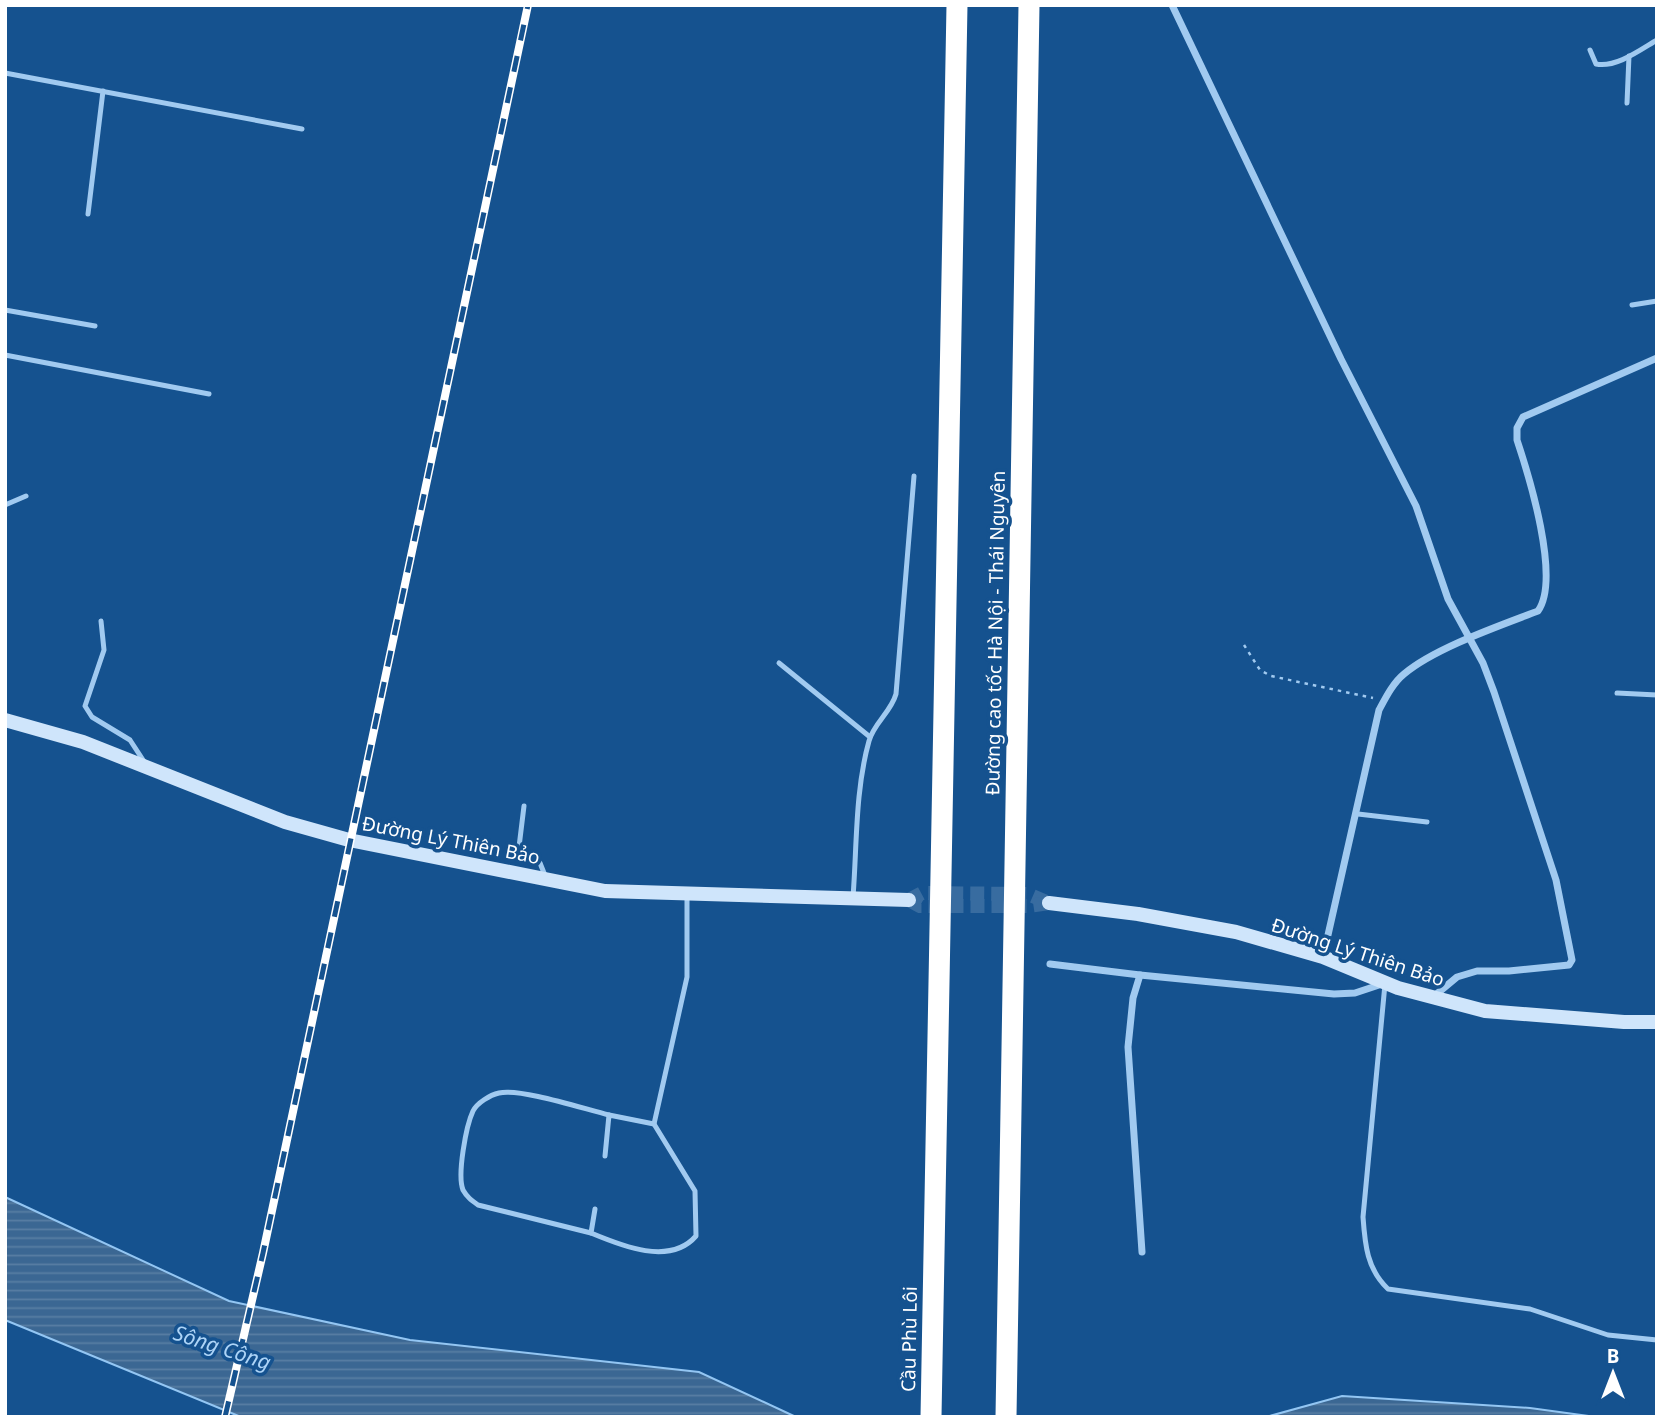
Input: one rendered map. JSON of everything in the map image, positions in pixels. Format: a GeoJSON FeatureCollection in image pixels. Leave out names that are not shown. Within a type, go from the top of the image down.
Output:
{"type":"FeatureCollection","features":[{"type":"Feature","properties":{"kind":"highway","name":"Cầu Phù Lôi"},"geometry":{"type":"LineString","coordinates":[[931,1417],[957,5]]}},
{"type":"Feature","properties":{"kind":"highway","name":"Đường cao tốc Hà Nội - Thái Nguyên"},"geometry":{"type":"LineString","coordinates":[[1006,1417],[1029,5]]}},
{"type":"Feature","properties":{"kind":"main road","name":"Đường Lý Thiên Bảo"},"geometry":{"type":"LineString","coordinates":[[5,720],[83,742],[310,829],[606,891],[853,901],[909,900]]}},
{"type":"Feature","properties":{"kind":"main road","name":"Đường Lý Thiên Bảo"},"geometry":{"type":"LineString","coordinates":[[1049,903],[1138,914],[1236,932],[1323,957],[1385,984],[1485,1011],[1657,1022]]}},
{"type":"Feature","properties":{"kind":"street"},"geometry":{"type":"LineString","coordinates":[[1172,5],[1341,359],[1416,506],[1448,599],[1483,663],[1515,750],[1556,880],[1572,960],[1564,967],[1477,971],[1457,977],[1433,998]]}},
{"type":"Feature","properties":{"kind":"street"},"geometry":{"type":"LineString","coordinates":[[1323,957],[1379,710],[1384,701],[1404,674],[1469,640],[1538,611],[1547,592],[1546,556],[1517,440],[1519,422],[1523,417],[1657,358]]}},
{"type":"Feature","properties":{"kind":"street"},"geometry":{"type":"LineString","coordinates":[[1050,964],[1334,994],[1355,993],[1385,984]]}},
{"type":"Feature","properties":{"kind":"street"},"geometry":{"type":"LineString","coordinates":[[1140,975],[1133,998],[1128,1046],[1142,1252]]}},
{"type":"Feature","properties":{"kind":"lane"},"geometry":{"type":"LineString","coordinates":[[1590,50],[1596,64],[1602,65],[1629,56],[1657,40]]}},
{"type":"Feature","properties":{"kind":"lane"},"geometry":{"type":"LineString","coordinates":[[1628,103],[1629,56]]}},
{"type":"Feature","properties":{"kind":"lane"},"geometry":{"type":"LineString","coordinates":[[5,73],[302,129]]}},
{"type":"Feature","properties":{"kind":"lane"},"geometry":{"type":"LineString","coordinates":[[88,214],[103,92]]}},
{"type":"Feature","properties":{"kind":"lane"},"geometry":{"type":"LineString","coordinates":[[1632,305],[1657,301]]}},
{"type":"Feature","properties":{"kind":"lane"},"geometry":{"type":"LineString","coordinates":[[5,310],[96,326]]}},
{"type":"Feature","properties":{"kind":"lane"},"geometry":{"type":"LineString","coordinates":[[5,355],[209,394]]}},
{"type":"Feature","properties":{"kind":"lane"},"geometry":{"type":"LineString","coordinates":[[853,901],[860,787],[870,737],[896,694],[914,477]]}},
{"type":"Feature","properties":{"kind":"lane"},"geometry":{"type":"LineString","coordinates":[[5,505],[26,496]]}},
{"type":"Feature","properties":{"kind":"lane"},"geometry":{"type":"LineString","coordinates":[[101,621],[104,650],[85,706],[92,717],[130,740],[149,768]]}},
{"type":"Feature","properties":{"kind":"lane"},"geometry":{"type":"LineString","coordinates":[[779,663],[870,737]]}},
{"type":"Feature","properties":{"kind":"lane"},"geometry":{"type":"LineString","coordinates":[[1617,693],[1657,695]]}},
{"type":"Feature","properties":{"kind":"lane"},"geometry":{"type":"LineString","coordinates":[[524,806],[519,847],[540,863],[546,879]]}},
{"type":"Feature","properties":{"kind":"lane"},"geometry":{"type":"LineString","coordinates":[[1357,814],[1427,822]]}},
{"type":"Feature","properties":{"kind":"lane"},"geometry":{"type":"LineString","coordinates":[[654,1124],[530,1096],[500,1093],[486,1099],[472,1112],[460,1171],[462,1188],[469,1199],[478,1205],[591,1233],[641,1249],[674,1252],[688,1245],[696,1236],[695,1191],[654,1124],[687,977],[687,894]]}},
{"type":"Feature","properties":{"kind":"lane"},"geometry":{"type":"LineString","coordinates":[[1385,984],[1363,1217],[1365,1250],[1377,1278],[1388,1289],[1530,1308],[1608,1335],[1657,1340]]}},
{"type":"Feature","properties":{"kind":"lane"},"geometry":{"type":"LineString","coordinates":[[606,1156],[609,1115]]}},
{"type":"Feature","properties":{"kind":"lane"},"geometry":{"type":"LineString","coordinates":[[591,1233],[595,1209]]}},
{"type":"Feature","properties":{"kind":"path"},"geometry":{"type":"LineString","coordinates":[[1244,645],[1260,670],[1271,676],[1384,701]]}},
{"type":"Feature","properties":{"kind":"water","name":"Sông Công"},"geometry":{"type":"Polygon","coordinates":[[[5,1197],[229,1301],[410,1340],[699,1372],[796,1417],[241,1417],[5,1320],[5,1197]]]}},
{"type":"Feature","properties":{"kind":"water"},"geometry":{"type":"Polygon","coordinates":[[[1342,1396],[1530,1408],[1596,1417],[1266,1417],[1342,1396]]]}},
{"type":"Feature","properties":{"kind":"tunnel"},"geometry":{"type":"LineString","coordinates":[[909,900],[922,893],[1028,894],[1049,903]]}},
{"type":"Feature","properties":{"kind":"tunnel"},"geometry":{"type":"LineString","coordinates":[[909,900],[920,906],[1029,906],[1049,903]]}},
{"type":"Feature","properties":{"kind":"railway"},"geometry":{"type":"LineString","coordinates":[[225,1417],[263,1253],[528,5]]}}]}
